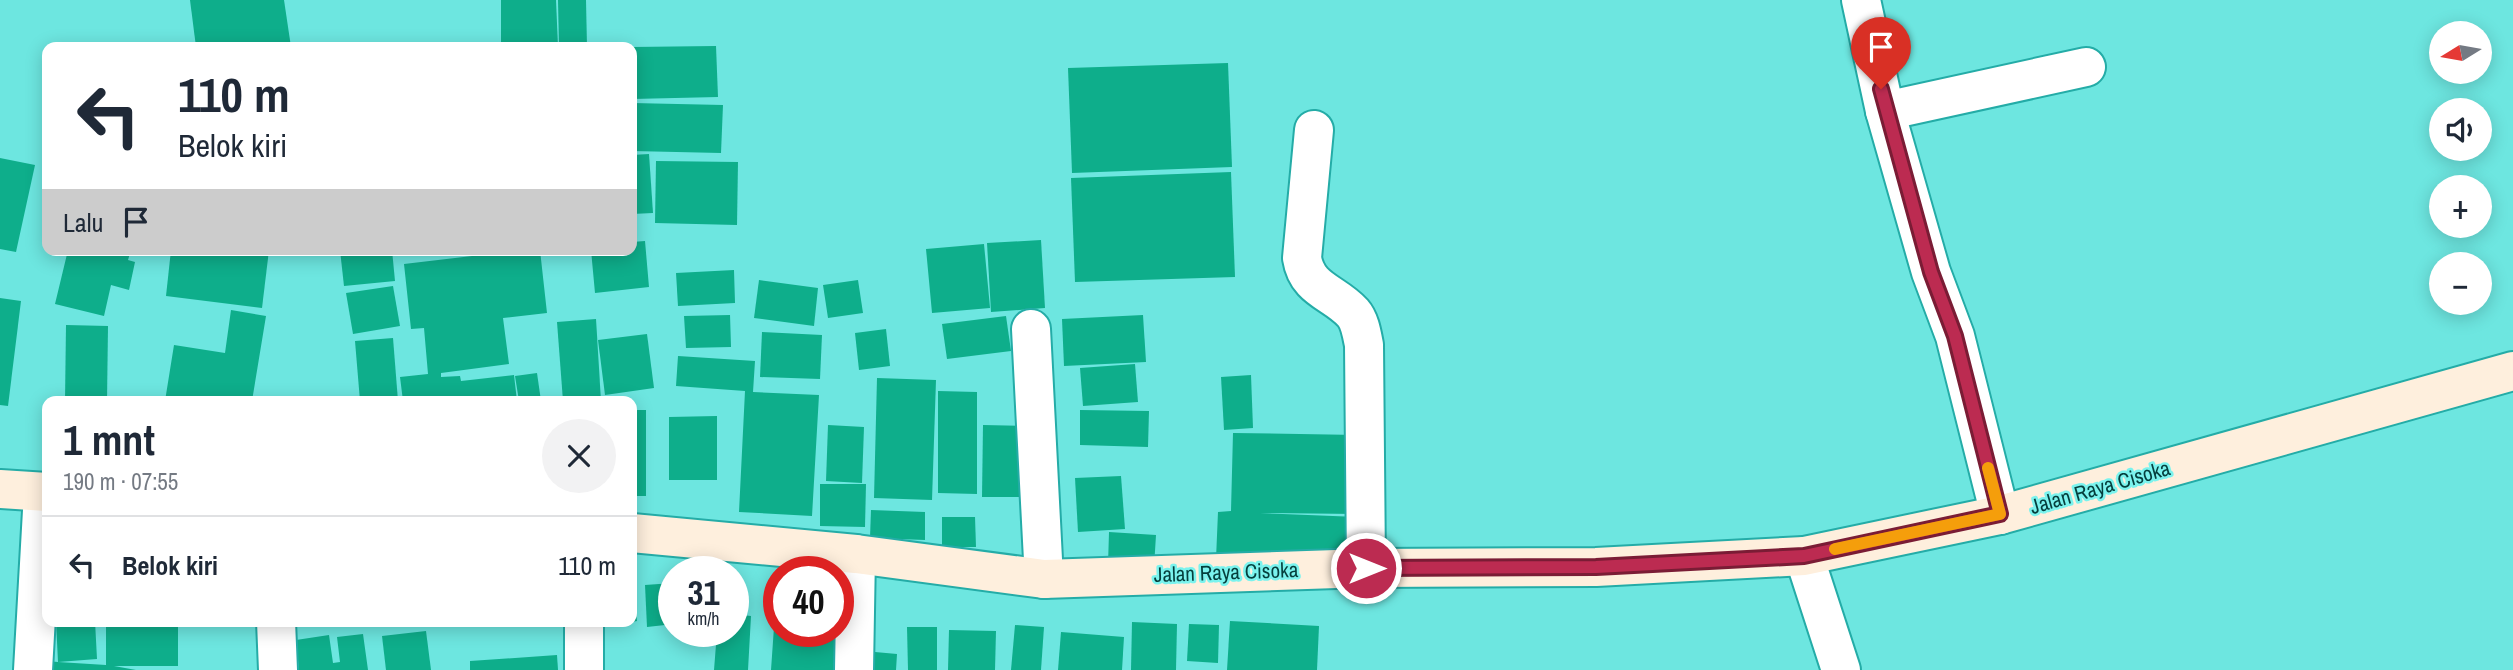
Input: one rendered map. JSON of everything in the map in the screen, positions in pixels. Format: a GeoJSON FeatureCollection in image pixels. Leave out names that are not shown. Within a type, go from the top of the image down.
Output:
{"type":"FeatureCollection","features":[{"type":"Feature","properties":{"kind":"street"},"geometry":{"type":"LineString","coordinates":[[1861,0],[1885,111],[1931,272],[1955,336],[2000,514]]}},
{"type":"Feature","properties":{"kind":"street"},"geometry":{"type":"LineString","coordinates":[[1885,111],[2086,67]]}},
{"type":"Feature","properties":{"kind":"street"},"geometry":{"type":"LineString","coordinates":[[1314,130],[1302,258],[1304,272],[1312,284],[1354,314],[1361,329],[1364,345],[1366,568]]}},
{"type":"Feature","properties":{"kind":"street"},"geometry":{"type":"LineString","coordinates":[[1031,329],[1044,579]]}},
{"type":"Feature","properties":{"kind":"street","name":"Jalan Raya Cisoka"},"geometry":{"type":"LineString","coordinates":[[637,533],[856,554],[1044,579],[1366,568],[1596,567],[1804,556],[2000,514],[2513,371]]}},
{"type":"Feature","properties":{"kind":"street"},"geometry":{"type":"LineString","coordinates":[[0,489],[42,492]]}},
{"type":"Feature","properties":{"kind":"street"},"geometry":{"type":"LineString","coordinates":[[33,670],[42,536]]}},
{"type":"Feature","properties":{"kind":"street"},"geometry":{"type":"LineString","coordinates":[[855,670],[856,554]]}},
{"type":"Feature","properties":{"kind":"street"},"geometry":{"type":"LineString","coordinates":[[1804,556],[1842,670]]}},
{"type":"Feature","properties":{"kind":"street"},"geometry":{"type":"LineString","coordinates":[[276,627],[278,670]]}},
{"type":"Feature","properties":{"kind":"street"},"geometry":{"type":"LineString","coordinates":[[584,627],[584,670]]}},
{"type":"Feature","properties":{"kind":"building"},"geometry":{"type":"Polygon","coordinates":[[[190,0],[284,0],[290,42],[195,42],[190,0]]]}},
{"type":"Feature","properties":{"kind":"building"},"geometry":{"type":"Polygon","coordinates":[[[501,0],[556,0],[558,42],[501,42],[501,0]]]}},
{"type":"Feature","properties":{"kind":"building"},"geometry":{"type":"Polygon","coordinates":[[[558,0],[586,0],[587,42],[559,42],[558,0]]]}},
{"type":"Feature","properties":{"kind":"building"},"geometry":{"type":"Polygon","coordinates":[[[716,46],[718,97],[637,99],[637,47],[716,46]]]}},
{"type":"Feature","properties":{"kind":"building"},"geometry":{"type":"Polygon","coordinates":[[[1228,63],[1232,167],[1072,173],[1068,68],[1228,63]]]}},
{"type":"Feature","properties":{"kind":"building"},"geometry":{"type":"Polygon","coordinates":[[[637,103],[723,105],[721,153],[637,151],[637,103]]]}},
{"type":"Feature","properties":{"kind":"building"},"geometry":{"type":"Polygon","coordinates":[[[649,154],[653,213],[637,214],[637,155],[649,154]]]}},
{"type":"Feature","properties":{"kind":"building"},"geometry":{"type":"Polygon","coordinates":[[[0,158],[35,165],[16,252],[0,249],[0,158]]]}},
{"type":"Feature","properties":{"kind":"building"},"geometry":{"type":"Polygon","coordinates":[[[656,161],[738,162],[737,225],[655,223],[656,161]]]}},
{"type":"Feature","properties":{"kind":"building"},"geometry":{"type":"Polygon","coordinates":[[[1231,172],[1235,277],[1075,282],[1071,178],[1231,172]]]}},
{"type":"Feature","properties":{"kind":"building"},"geometry":{"type":"Polygon","coordinates":[[[1041,240],[1045,308],[991,312],[987,243],[1041,240]]]}},
{"type":"Feature","properties":{"kind":"building"},"geometry":{"type":"Polygon","coordinates":[[[645,241],[649,287],[595,293],[592,256],[637,256],[637,242],[645,241]]]}},
{"type":"Feature","properties":{"kind":"building"},"geometry":{"type":"Polygon","coordinates":[[[984,244],[990,308],[932,313],[926,249],[984,244]]]}},
{"type":"Feature","properties":{"kind":"building"},"geometry":{"type":"Polygon","coordinates":[[[67,256],[129,256],[128,260],[135,262],[129,290],[111,285],[104,316],[55,304],[67,256]]]}},
{"type":"Feature","properties":{"kind":"building"},"geometry":{"type":"Polygon","coordinates":[[[170,256],[268,256],[262,308],[166,296],[170,256]]]}},
{"type":"Feature","properties":{"kind":"building"},"geometry":{"type":"Polygon","coordinates":[[[341,256],[393,256],[395,281],[344,286],[341,256]]]}},
{"type":"Feature","properties":{"kind":"building"},"geometry":{"type":"Polygon","coordinates":[[[472,256],[541,256],[547,313],[503,318],[509,364],[441,373],[441,377],[460,376],[461,381],[514,375],[516,396],[402,396],[400,377],[428,374],[424,328],[411,329],[404,264],[472,256]]]}},
{"type":"Feature","properties":{"kind":"building"},"geometry":{"type":"Polygon","coordinates":[[[734,270],[735,303],[678,306],[676,273],[734,270]]]}},
{"type":"Feature","properties":{"kind":"building"},"geometry":{"type":"Polygon","coordinates":[[[759,280],[818,288],[814,326],[754,318],[759,280]]]}},
{"type":"Feature","properties":{"kind":"building"},"geometry":{"type":"Polygon","coordinates":[[[858,280],[863,313],[828,318],[823,285],[858,280]]]}},
{"type":"Feature","properties":{"kind":"building"},"geometry":{"type":"Polygon","coordinates":[[[393,286],[400,326],[353,334],[346,293],[393,286]]]}},
{"type":"Feature","properties":{"kind":"building"},"geometry":{"type":"Polygon","coordinates":[[[0,298],[21,301],[8,406],[0,405],[0,298]]]}},
{"type":"Feature","properties":{"kind":"building"},"geometry":{"type":"Polygon","coordinates":[[[231,310],[266,316],[253,396],[166,396],[174,345],[225,353],[231,310]]]}},
{"type":"Feature","properties":{"kind":"building"},"geometry":{"type":"Polygon","coordinates":[[[730,315],[731,347],[686,348],[684,316],[730,315]]]}},
{"type":"Feature","properties":{"kind":"building"},"geometry":{"type":"Polygon","coordinates":[[[1143,315],[1146,362],[1064,366],[1062,319],[1143,315]]]}},
{"type":"Feature","properties":{"kind":"building"},"geometry":{"type":"Polygon","coordinates":[[[1006,316],[1011,351],[947,359],[942,324],[1006,316]]]}},
{"type":"Feature","properties":{"kind":"building"},"geometry":{"type":"Polygon","coordinates":[[[596,319],[601,396],[563,396],[557,322],[596,319]]]}},
{"type":"Feature","properties":{"kind":"building"},"geometry":{"type":"Polygon","coordinates":[[[66,325],[108,326],[107,396],[65,396],[66,325]]]}},
{"type":"Feature","properties":{"kind":"building"},"geometry":{"type":"Polygon","coordinates":[[[886,329],[890,366],[859,370],[855,333],[886,329]]]}},
{"type":"Feature","properties":{"kind":"building"},"geometry":{"type":"Polygon","coordinates":[[[762,332],[822,335],[820,379],[760,377],[762,332]]]}},
{"type":"Feature","properties":{"kind":"building"},"geometry":{"type":"Polygon","coordinates":[[[647,334],[654,388],[605,395],[598,340],[647,334]]]}},
{"type":"Feature","properties":{"kind":"building"},"geometry":{"type":"Polygon","coordinates":[[[393,338],[398,396],[360,396],[355,341],[393,338]]]}},
{"type":"Feature","properties":{"kind":"building"},"geometry":{"type":"Polygon","coordinates":[[[678,356],[755,361],[753,392],[819,395],[812,516],[739,512],[745,391],[676,386],[678,356]]]}},
{"type":"Feature","properties":{"kind":"building"},"geometry":{"type":"Polygon","coordinates":[[[1135,364],[1138,402],[1083,406],[1080,368],[1135,364]]]}},
{"type":"Feature","properties":{"kind":"building"},"geometry":{"type":"Polygon","coordinates":[[[537,373],[540,396],[518,396],[515,376],[537,373]]]}},
{"type":"Feature","properties":{"kind":"building"},"geometry":{"type":"Polygon","coordinates":[[[1251,375],[1253,428],[1224,430],[1221,377],[1251,375]]]}},
{"type":"Feature","properties":{"kind":"building"},"geometry":{"type":"Polygon","coordinates":[[[877,378],[936,380],[932,500],[874,498],[877,378]]]}},
{"type":"Feature","properties":{"kind":"building"},"geometry":{"type":"Polygon","coordinates":[[[938,391],[977,392],[977,494],[938,493],[938,391]]]}},
{"type":"Feature","properties":{"kind":"building"},"geometry":{"type":"Polygon","coordinates":[[[637,410],[646,410],[646,496],[637,496],[637,410]]]}},
{"type":"Feature","properties":{"kind":"building"},"geometry":{"type":"Polygon","coordinates":[[[1080,410],[1149,411],[1148,447],[1080,445],[1080,410]]]}},
{"type":"Feature","properties":{"kind":"building"},"geometry":{"type":"Polygon","coordinates":[[[717,416],[717,480],[669,480],[669,417],[717,416]]]}},
{"type":"Feature","properties":{"kind":"building"},"geometry":{"type":"Polygon","coordinates":[[[828,425],[864,427],[862,483],[826,481],[828,425]]]}},
{"type":"Feature","properties":{"kind":"building"},"geometry":{"type":"Polygon","coordinates":[[[983,425],[1024,426],[1022,497],[982,497],[983,425]]]}},
{"type":"Feature","properties":{"kind":"building"},"geometry":{"type":"Polygon","coordinates":[[[1233,433],[1358,435],[1357,514],[1260,513],[1358,517],[1356,565],[1216,559],[1218,512],[1231,511],[1233,433]]]}},
{"type":"Feature","properties":{"kind":"building"},"geometry":{"type":"Polygon","coordinates":[[[1121,476],[1125,529],[1078,532],[1075,478],[1121,476]]]}},
{"type":"Feature","properties":{"kind":"building"},"geometry":{"type":"Polygon","coordinates":[[[820,484],[866,484],[865,527],[820,526],[820,484]]]}},
{"type":"Feature","properties":{"kind":"building"},"geometry":{"type":"Polygon","coordinates":[[[871,510],[925,512],[925,540],[870,538],[871,510]]]}},
{"type":"Feature","properties":{"kind":"building"},"geometry":{"type":"Polygon","coordinates":[[[942,517],[975,517],[976,547],[942,547],[942,517]]]}},
{"type":"Feature","properties":{"kind":"building"},"geometry":{"type":"Polygon","coordinates":[[[1109,532],[1156,535],[1154,567],[1108,565],[1109,532]]]}},
{"type":"Feature","properties":{"kind":"building"},"geometry":{"type":"Polygon","coordinates":[[[658,584],[658,626],[647,627],[645,585],[658,584]]]}},
{"type":"Feature","properties":{"kind":"building"},"geometry":{"type":"Polygon","coordinates":[[[751,616],[748,670],[714,670],[716,647],[749,647],[751,616]]]}},
{"type":"Feature","properties":{"kind":"building"},"geometry":{"type":"Polygon","coordinates":[[[1230,621],[1319,626],[1317,670],[1227,670],[1230,621]]]}},
{"type":"Feature","properties":{"kind":"building"},"geometry":{"type":"Polygon","coordinates":[[[1132,622],[1177,624],[1176,670],[1131,670],[1132,622]]]}},
{"type":"Feature","properties":{"kind":"building"},"geometry":{"type":"Polygon","coordinates":[[[1189,624],[1219,625],[1218,663],[1187,661],[1189,624]]]}},
{"type":"Feature","properties":{"kind":"building"},"geometry":{"type":"Polygon","coordinates":[[[1015,625],[1044,627],[1041,670],[1011,670],[1015,625]]]}},
{"type":"Feature","properties":{"kind":"building"},"geometry":{"type":"Polygon","coordinates":[[[56,627],[95,627],[97,659],[58,662],[56,627]]]}},
{"type":"Feature","properties":{"kind":"building"},"geometry":{"type":"Polygon","coordinates":[[[106,627],[178,627],[178,666],[114,666],[136,670],[46,670],[47,661],[106,665],[106,627]]]}},
{"type":"Feature","properties":{"kind":"building"},"geometry":{"type":"Polygon","coordinates":[[[907,627],[937,627],[937,670],[908,670],[907,627]]]}},
{"type":"Feature","properties":{"kind":"building"},"geometry":{"type":"Polygon","coordinates":[[[949,630],[996,631],[995,670],[948,670],[949,630]]]}},
{"type":"Feature","properties":{"kind":"building"},"geometry":{"type":"Polygon","coordinates":[[[426,631],[431,670],[386,670],[382,636],[426,631]]]}},
{"type":"Feature","properties":{"kind":"building"},"geometry":{"type":"Polygon","coordinates":[[[1061,632],[1124,637],[1122,670],[1058,670],[1061,632]]]}},
{"type":"Feature","properties":{"kind":"building"},"geometry":{"type":"Polygon","coordinates":[[[363,634],[368,670],[299,670],[296,640],[329,635],[333,663],[340,662],[337,637],[363,634]]]}},
{"type":"Feature","properties":{"kind":"building"},"geometry":{"type":"Polygon","coordinates":[[[773,647],[837,647],[835,670],[771,670],[773,647]]]}},
{"type":"Feature","properties":{"kind":"building"},"geometry":{"type":"Polygon","coordinates":[[[864,651],[897,654],[896,670],[863,670],[864,651]]]}},
{"type":"Feature","properties":{"kind":"building"},"geometry":{"type":"Polygon","coordinates":[[[557,655],[558,670],[470,670],[470,661],[557,655]]]}},
{"type":"Feature","properties":{"kind":"slow traffic"},"geometry":{"type":"LineString","coordinates":[[1835,549],[2000,514],[1988,468]]}},
{"type":"Feature","properties":{"kind":"route"},"geometry":{"type":"LineString","coordinates":[[1366,568],[1596,567],[1804,556],[2000,514],[1955,336],[1931,272],[1881,89]]}}]}
